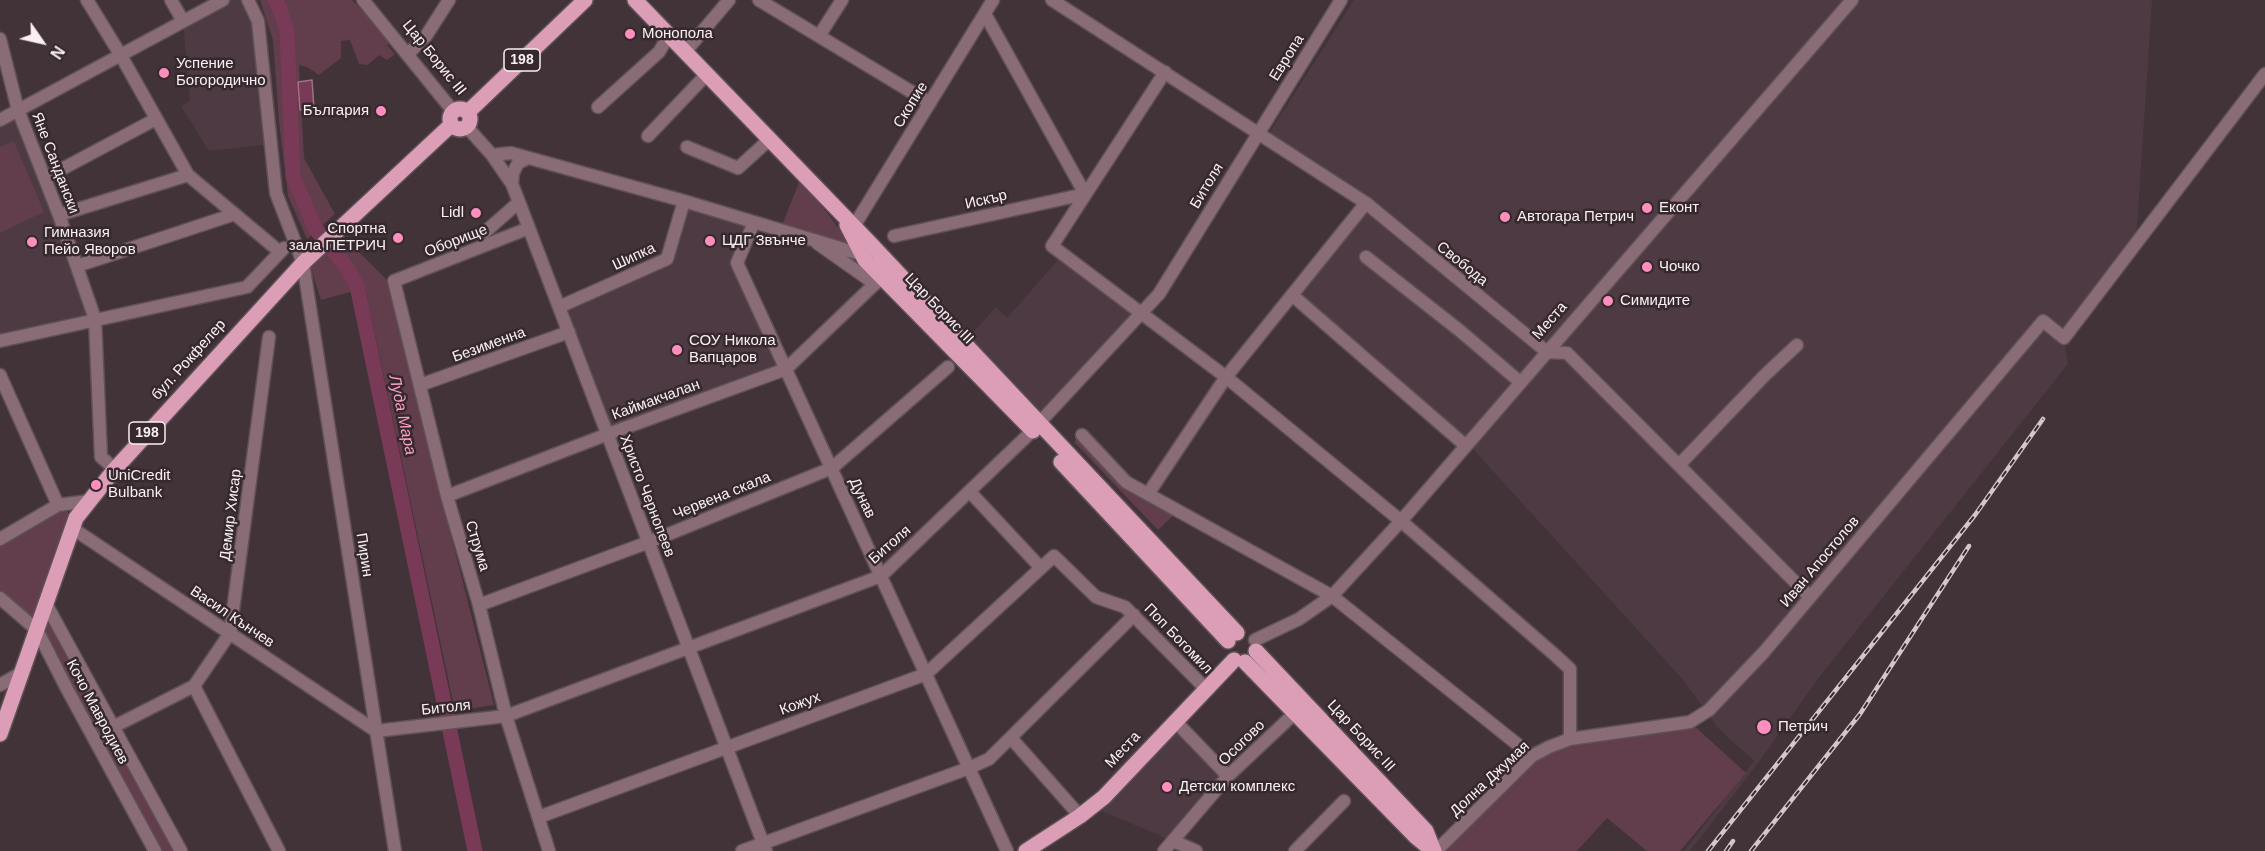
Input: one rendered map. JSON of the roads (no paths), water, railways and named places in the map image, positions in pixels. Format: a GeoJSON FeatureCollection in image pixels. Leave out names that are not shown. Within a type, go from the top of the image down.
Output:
{"type":"FeatureCollection","features":[{"type":"Feature","properties":{"kind":"main road"},"geometry":{"type":"LineString","coordinates":[[635,0],[854,226],[867,254]]}},
{"type":"Feature","properties":{"kind":"main road","name":"бул. Рокфелер"},"geometry":{"type":"LineString","coordinates":[[0,734],[76,518],[114,469],[303,263],[460,119],[581,2]]}},
{"type":"Feature","properties":{"kind":"main road"},"geometry":{"type":"LineString","coordinates":[[840,211],[867,254]]}},
{"type":"Feature","properties":{"kind":"main road","name":"Цар Борис III"},"geometry":{"type":"LineString","coordinates":[[867,254],[878,280],[1036,427]]}},
{"type":"Feature","properties":{"kind":"main road","name":"Цар Борис III"},"geometry":{"type":"LineString","coordinates":[[867,254],[1036,427],[1233,637]]}},
{"type":"Feature","properties":{"kind":"main road"},"geometry":{"type":"LineString","coordinates":[[1246,633],[1247,653],[1227,652],[1233,637],[1246,633]]}},
{"type":"Feature","properties":{"kind":"main road","name":"Цар Борис III"},"geometry":{"type":"LineString","coordinates":[[1247,653],[1295,714],[1416,837],[1434,851]]}},
{"type":"Feature","properties":{"kind":"main road","name":"Цар Борис III"},"geometry":{"type":"LineString","coordinates":[[1247,653],[1426,831],[1434,851]]}},
{"type":"Feature","properties":{"kind":"main road","name":"Места"},"geometry":{"type":"LineString","coordinates":[[1026,851],[1080,816],[1104,797],[1206,689],[1247,653]]}},
{"type":"Feature","properties":{"kind":"street"},"geometry":{"type":"LineString","coordinates":[[87,0],[188,175],[280,252]]}},
{"type":"Feature","properties":{"kind":"street"},"geometry":{"type":"LineString","coordinates":[[171,0],[183,21]]}},
{"type":"Feature","properties":{"kind":"street"},"geometry":{"type":"LineString","coordinates":[[0,120],[223,0]]}},
{"type":"Feature","properties":{"kind":"street","name":"Пирин"},"geometry":{"type":"LineString","coordinates":[[248,0],[258,21],[276,193],[303,263],[395,851]]}},
{"type":"Feature","properties":{"kind":"street","name":"Цар Борис III"},"geometry":{"type":"LineString","coordinates":[[363,0],[492,155],[511,153],[867,254]]}},
{"type":"Feature","properties":{"kind":"street"},"geometry":{"type":"LineString","coordinates":[[408,54],[426,36],[449,0]]}},
{"type":"Feature","properties":{"kind":"street"},"geometry":{"type":"LineString","coordinates":[[685,52],[729,0]]}},
{"type":"Feature","properties":{"kind":"street"},"geometry":{"type":"LineString","coordinates":[[759,0],[930,103]]}},
{"type":"Feature","properties":{"kind":"street"},"geometry":{"type":"LineString","coordinates":[[819,36],[842,0]]}},
{"type":"Feature","properties":{"kind":"street","name":"Скопие"},"geometry":{"type":"LineString","coordinates":[[854,226],[993,0]]}},
{"type":"Feature","properties":{"kind":"street","name":"Свобода"},"geometry":{"type":"LineString","coordinates":[[1052,0],[1366,203],[1547,352],[1567,353],[1810,597]]}},
{"type":"Feature","properties":{"kind":"street","name":"Европа"},"geometry":{"type":"LineString","coordinates":[[1258,132],[1341,0]]}},
{"type":"Feature","properties":{"kind":"street","name":"Места"},"geometry":{"type":"LineString","coordinates":[[1247,653],[1332,596],[1401,521],[1852,0]]}},
{"type":"Feature","properties":{"kind":"street"},"geometry":{"type":"LineString","coordinates":[[985,14],[1084,194]]}},
{"type":"Feature","properties":{"kind":"street"},"geometry":{"type":"LineString","coordinates":[[598,106],[659,52],[669,35]]}},
{"type":"Feature","properties":{"kind":"street","name":"Яне Сандански"},"geometry":{"type":"LineString","coordinates":[[0,39],[18,110],[59,215],[95,319],[101,457],[114,469]]}},
{"type":"Feature","properties":{"kind":"street"},"geometry":{"type":"LineString","coordinates":[[1165,72],[1052,246],[1226,377],[1401,521],[1570,669],[1570,739]]}},
{"type":"Feature","properties":{"kind":"street"},"geometry":{"type":"LineString","coordinates":[[648,136],[707,74]]}},
{"type":"Feature","properties":{"kind":"street","name":"Иван Апостолов"},"geometry":{"type":"LineString","coordinates":[[1570,739],[1690,722],[1709,710],[1764,652],[2043,321],[2064,338],[2265,74]]}},
{"type":"Feature","properties":{"kind":"street"},"geometry":{"type":"LineString","coordinates":[[45,178],[156,119]]}},
{"type":"Feature","properties":{"kind":"street","name":"Битоля"},"geometry":{"type":"LineString","coordinates":[[376,730],[506,716],[881,576],[1036,427],[1143,313],[1159,294],[1258,132]]}},
{"type":"Feature","properties":{"kind":"street"},"geometry":{"type":"LineString","coordinates":[[687,147],[738,168],[770,139]]}},
{"type":"Feature","properties":{"kind":"street","name":"Христо Чернопеев"},"geometry":{"type":"LineString","coordinates":[[492,155],[512,184],[530,228],[765,847]]}},
{"type":"Feature","properties":{"kind":"street"},"geometry":{"type":"LineString","coordinates":[[512,184],[513,174],[519,163],[528,158]]}},
{"type":"Feature","properties":{"kind":"street"},"geometry":{"type":"LineString","coordinates":[[59,215],[188,175]]}},
{"type":"Feature","properties":{"kind":"street","name":"Искър"},"geometry":{"type":"LineString","coordinates":[[894,236],[1084,194]]}},
{"type":"Feature","properties":{"kind":"street","name":"Шипка"},"geometry":{"type":"LineString","coordinates":[[559,307],[668,259],[684,201]]}},
{"type":"Feature","properties":{"kind":"street"},"geometry":{"type":"LineString","coordinates":[[485,232],[519,202]]}},
{"type":"Feature","properties":{"kind":"street"},"geometry":{"type":"LineString","coordinates":[[1148,494],[1226,377],[1366,203]]}},
{"type":"Feature","properties":{"kind":"street"},"geometry":{"type":"LineString","coordinates":[[77,266],[235,214]]}},
{"type":"Feature","properties":{"kind":"street","name":"Дунав"},"geometry":{"type":"LineString","coordinates":[[754,222],[737,263],[1007,851]]}},
{"type":"Feature","properties":{"kind":"street","name":"Оборище"},"geometry":{"type":"LineString","coordinates":[[394,282],[530,228]]}},
{"type":"Feature","properties":{"kind":"street"},"geometry":{"type":"LineString","coordinates":[[810,238],[878,280]]}},
{"type":"Feature","properties":{"kind":"street"},"geometry":{"type":"LineString","coordinates":[[0,341],[247,287],[293,239]]}},
{"type":"Feature","properties":{"kind":"street"},"geometry":{"type":"LineString","coordinates":[[1366,257],[1459,330],[1520,382]]}},
{"type":"Feature","properties":{"kind":"street","name":"Каймакчалан"},"geometry":{"type":"LineString","coordinates":[[447,496],[786,369],[878,280]]}},
{"type":"Feature","properties":{"kind":"street","name":"Струма"},"geometry":{"type":"LineString","coordinates":[[394,282],[447,496],[479,604],[506,716],[549,851]]}},
{"type":"Feature","properties":{"kind":"street"},"geometry":{"type":"LineString","coordinates":[[1292,295],[1466,446]]}},
{"type":"Feature","properties":{"kind":"street","name":"Безименна"},"geometry":{"type":"LineString","coordinates":[[420,385],[569,332]]}},
{"type":"Feature","properties":{"kind":"street","name":"Демир Хисар"},"geometry":{"type":"LineString","coordinates":[[113,727],[194,686],[230,633],[269,337]]}},
{"type":"Feature","properties":{"kind":"street"},"geometry":{"type":"LineString","coordinates":[[1679,465],[1797,345]]}},
{"type":"Feature","properties":{"kind":"street","name":"Червена скала"},"geometry":{"type":"LineString","coordinates":[[479,604],[649,542],[832,468],[948,367]]}},
{"type":"Feature","properties":{"kind":"street"},"geometry":{"type":"LineString","coordinates":[[0,375],[58,506]]}},
{"type":"Feature","properties":{"kind":"street"},"geometry":{"type":"LineString","coordinates":[[1082,435],[1126,482],[1332,596],[1532,756]]}},
{"type":"Feature","properties":{"kind":"street"},"geometry":{"type":"LineString","coordinates":[[970,492],[1041,568]]}},
{"type":"Feature","properties":{"kind":"street"},"geometry":{"type":"LineString","coordinates":[[0,539],[58,506],[89,501]]}},
{"type":"Feature","properties":{"kind":"street","name":"Васил Кънчев"},"geometry":{"type":"LineString","coordinates":[[72,528],[376,730]]}},
{"type":"Feature","properties":{"kind":"street","name":"Поп Богомил"},"geometry":{"type":"LineString","coordinates":[[1041,568],[1053,556],[1096,597],[1125,607],[1206,689]]}},
{"type":"Feature","properties":{"kind":"street","name":"Кожух"},"geometry":{"type":"LineString","coordinates":[[539,817],[926,674],[1041,568]]}},
{"type":"Feature","properties":{"kind":"street","name":"Кочо Мавродиев"},"geometry":{"type":"LineString","coordinates":[[0,598],[37,630],[155,851]]}},
{"type":"Feature","properties":{"kind":"street","name":"Кочо Мавродиев"},"geometry":{"type":"LineString","coordinates":[[45,602],[181,851]]}},
{"type":"Feature","properties":{"kind":"street"},"geometry":{"type":"LineString","coordinates":[[742,851],[765,847],[989,759],[1134,615]]}},
{"type":"Feature","properties":{"kind":"street"},"geometry":{"type":"LineString","coordinates":[[0,685],[21,673]]}},
{"type":"Feature","properties":{"kind":"street"},"geometry":{"type":"LineString","coordinates":[[194,686],[279,851]]}},
{"type":"Feature","properties":{"kind":"street","name":"Осогово"},"geometry":{"type":"LineString","coordinates":[[1164,851],[1228,776],[1295,714]]}},
{"type":"Feature","properties":{"kind":"street"},"geometry":{"type":"LineString","coordinates":[[1175,722],[1228,776]]}},
{"type":"Feature","properties":{"kind":"street"},"geometry":{"type":"LineString","coordinates":[[1011,738],[1080,816]]}},
{"type":"Feature","properties":{"kind":"street","name":"Долна Джумая"},"geometry":{"type":"LineString","coordinates":[[1434,851],[1532,756],[1570,739]]}},
{"type":"Feature","properties":{"kind":"street"},"geometry":{"type":"LineString","coordinates":[[1295,851],[1344,801]]}},
{"type":"Feature","properties":{"kind":"street"},"geometry":{"type":"LineString","coordinates":[[1173,841],[1196,851]]}},
{"type":"Feature","properties":{"kind":"waterway","name":"Луда Мара"},"geometry":{"type":"LineString","coordinates":[[275,0],[287,31],[293,176],[315,228],[347,268],[357,286],[475,851]]}},
{"type":"Feature","properties":{"kind":"railway"},"geometry":{"type":"LineString","coordinates":[[1708,851],[1975,515],[2043,419]]}},
{"type":"Feature","properties":{"kind":"railway"},"geometry":{"type":"LineString","coordinates":[[1751,851],[1860,714],[1969,546]]}},
{"type":"Feature","properties":{"kind":"railway"},"geometry":{"type":"LineString","coordinates":[[1726,851],[1733,841]]}},
{"type":"Feature","properties":{"kind":"place","name":"Монопола"},"geometry":{"type":"Point","coordinates":[630,34]}},
{"type":"Feature","properties":{"kind":"place","name":"Успение Богородично"},"geometry":{"type":"Point","coordinates":[164,73]}},
{"type":"Feature","properties":{"kind":"place","name":"България"},"geometry":{"type":"Point","coordinates":[381,111]}},
{"type":"Feature","properties":{"kind":"place","name":"Еконт"},"geometry":{"type":"Point","coordinates":[1647,208]}},
{"type":"Feature","properties":{"kind":"place","name":"Lidl"},"geometry":{"type":"Point","coordinates":[476,213]}},
{"type":"Feature","properties":{"kind":"place","name":"Автогара Петрич"},"geometry":{"type":"Point","coordinates":[1505,217]}},
{"type":"Feature","properties":{"kind":"place","name":"Спортна зала ПЕТРИЧ"},"geometry":{"type":"Point","coordinates":[398,238]}},
{"type":"Feature","properties":{"kind":"place","name":"ЦДГ Звънче"},"geometry":{"type":"Point","coordinates":[710,241]}},
{"type":"Feature","properties":{"kind":"place","name":"Гимназия Пейо Яворов"},"geometry":{"type":"Point","coordinates":[32,242]}},
{"type":"Feature","properties":{"kind":"place","name":"Чочко"},"geometry":{"type":"Point","coordinates":[1647,267]}},
{"type":"Feature","properties":{"kind":"place","name":"Симидите"},"geometry":{"type":"Point","coordinates":[1608,301]}},
{"type":"Feature","properties":{"kind":"place","name":"СОУ Никола Вапцаров"},"geometry":{"type":"Point","coordinates":[677,350]}},
{"type":"Feature","properties":{"kind":"place","name":"UniCredit Bulbank"},"geometry":{"type":"Point","coordinates":[96,485]}},
{"type":"Feature","properties":{"kind":"place","name":"Петрич"},"geometry":{"type":"Point","coordinates":[1764,727]}},
{"type":"Feature","properties":{"kind":"place","name":"Детски комплекс"},"geometry":{"type":"Point","coordinates":[1167,787]}}]}
